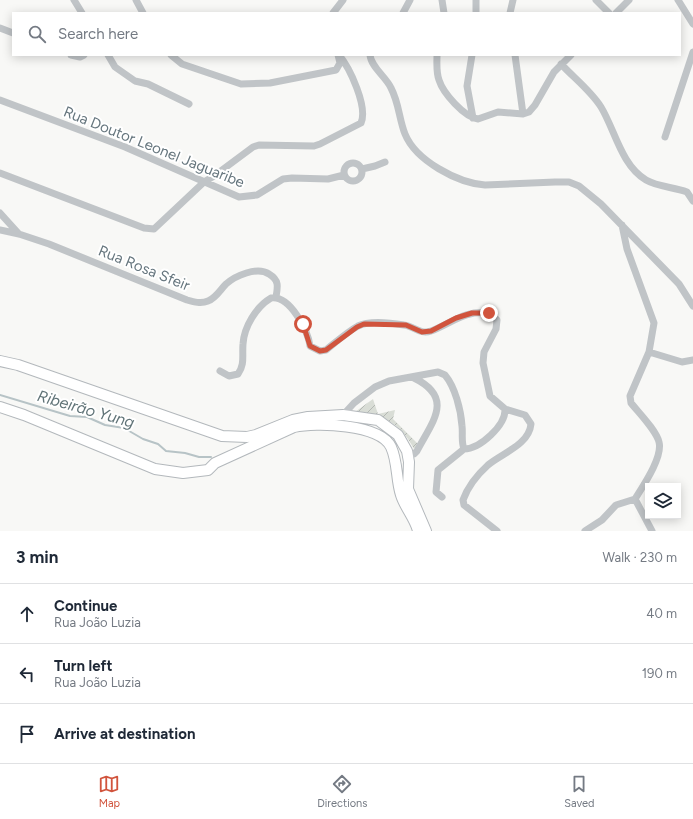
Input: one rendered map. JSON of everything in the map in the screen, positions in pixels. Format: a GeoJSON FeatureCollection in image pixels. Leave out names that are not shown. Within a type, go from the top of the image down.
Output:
{"type":"FeatureCollection","features":[{"type":"Feature","properties":{"kind":"main road"},"geometry":{"type":"LineString","coordinates":[[0,361],[14,363],[222,436],[247,437],[293,420],[343,415],[378,420],[398,435],[404,444],[408,454],[408,489],[426,531]]}},
{"type":"Feature","properties":{"kind":"main road"},"geometry":{"type":"LineString","coordinates":[[0,407],[24,415],[147,466],[174,473],[208,470],[215,463],[294,426],[307,424],[360,428],[376,433],[391,447],[399,452],[408,454]]}},
{"type":"Feature","properties":{"kind":"main road"},"geometry":{"type":"LineString","coordinates":[[391,447],[401,497],[418,531]]}},
{"type":"Feature","properties":{"kind":"street"},"geometry":{"type":"LineString","coordinates":[[74,0],[81,12]]}},
{"type":"Feature","properties":{"kind":"street"},"geometry":{"type":"LineString","coordinates":[[136,0],[142,12]]}},
{"type":"Feature","properties":{"kind":"street"},"geometry":{"type":"LineString","coordinates":[[334,12],[344,0]]}},
{"type":"Feature","properties":{"kind":"street"},"geometry":{"type":"LineString","coordinates":[[404,12],[410,0]]}},
{"type":"Feature","properties":{"kind":"street"},"geometry":{"type":"LineString","coordinates":[[442,0],[444,12]]}},
{"type":"Feature","properties":{"kind":"street"},"geometry":{"type":"LineString","coordinates":[[476,0],[476,12]]}},
{"type":"Feature","properties":{"kind":"street"},"geometry":{"type":"LineString","coordinates":[[510,12],[513,0]]}},
{"type":"Feature","properties":{"kind":"street"},"geometry":{"type":"LineString","coordinates":[[596,0],[608,12]]}},
{"type":"Feature","properties":{"kind":"street"},"geometry":{"type":"LineString","coordinates":[[617,12],[629,0]]}},
{"type":"Feature","properties":{"kind":"street"},"geometry":{"type":"LineString","coordinates":[[678,0],[693,24]]}},
{"type":"Feature","properties":{"kind":"street"},"geometry":{"type":"LineString","coordinates":[[0,28],[12,33]]}},
{"type":"Feature","properties":{"kind":"street"},"geometry":{"type":"LineString","coordinates":[[665,137],[691,64],[693,52]]}},
{"type":"Feature","properties":{"kind":"street"},"geometry":{"type":"LineString","coordinates":[[109,56],[115,67],[130,78],[148,84],[189,104]]}},
{"type":"Feature","properties":{"kind":"street"},"geometry":{"type":"LineString","coordinates":[[172,56],[182,64],[232,82],[250,85],[336,70],[340,63],[339,56]]}},
{"type":"Feature","properties":{"kind":"street"},"geometry":{"type":"LineString","coordinates":[[0,173],[150,230],[158,226],[204,182],[246,151],[259,145],[314,146],[361,123],[363,119],[363,108],[348,67],[340,56]]}},
{"type":"Feature","properties":{"kind":"street"},"geometry":{"type":"LineString","coordinates":[[370,56],[372,62],[386,78],[392,89],[399,108],[405,134],[410,143],[424,157],[456,178],[474,184],[485,186],[569,182],[587,191],[679,284],[693,306]]}},
{"type":"Feature","properties":{"kind":"street"},"geometry":{"type":"LineString","coordinates":[[437,56],[439,81],[444,90],[462,110],[473,118],[478,119],[498,112],[523,114],[529,112],[535,105],[554,72],[570,56]]}},
{"type":"Feature","properties":{"kind":"street"},"geometry":{"type":"LineString","coordinates":[[472,56],[467,86],[473,118]]}},
{"type":"Feature","properties":{"kind":"street"},"geometry":{"type":"LineString","coordinates":[[515,56],[523,114]]}},
{"type":"Feature","properties":{"kind":"street"},"geometry":{"type":"LineString","coordinates":[[561,64],[595,98],[602,108],[625,156],[637,173],[646,180],[687,192],[693,201]]}},
{"type":"Feature","properties":{"kind":"street","name":"Rua Doutor Leonel Jaguaribe"},"geometry":{"type":"LineString","coordinates":[[0,100],[125,147],[239,198],[249,198],[257,195],[283,179],[328,180],[344,175]]}},
{"type":"Feature","properties":{"kind":"street"},"geometry":{"type":"LineString","coordinates":[[362,169],[371,168],[385,162]]}},
{"type":"Feature","properties":{"kind":"street","name":"Rua Doutor Leonel Jaguaribe"},"geometry":{"type":"LineString","coordinates":[[351,164],[359,166],[362,169],[361,176],[357,180],[351,180],[344,175],[347,167],[351,164]]}},
{"type":"Feature","properties":{"kind":"street"},"geometry":{"type":"LineString","coordinates":[[0,213],[19,234]]}},
{"type":"Feature","properties":{"kind":"street"},"geometry":{"type":"LineString","coordinates":[[585,531],[602,520],[616,505],[635,499],[645,484],[660,448],[656,436],[631,403],[630,396],[649,352],[654,323],[627,249],[622,225]]}},
{"type":"Feature","properties":{"kind":"street","name":"Rua Rosa Sfeir"},"geometry":{"type":"LineString","coordinates":[[0,230],[19,234],[49,244],[187,300],[202,302],[209,301],[237,277],[259,271],[268,273],[275,279],[278,285],[276,297]]}},
{"type":"Feature","properties":{"kind":"street"},"geometry":{"type":"LineString","coordinates":[[220,371],[228,376],[238,374],[243,368],[242,347],[246,328],[258,309],[266,301],[276,297],[285,302],[303,324],[310,346],[320,351],[326,350],[357,327],[364,324],[406,325],[422,332],[431,331],[456,318],[472,313],[489,313],[497,320],[484,352],[483,364],[490,396],[505,409],[520,412],[528,418],[531,424],[529,434],[516,447],[486,466],[468,486],[462,500],[464,505],[497,531]]}},
{"type":"Feature","properties":{"kind":"street"},"geometry":{"type":"LineString","coordinates":[[649,352],[682,362],[693,360]]}},
{"type":"Feature","properties":{"kind":"street"},"geometry":{"type":"LineString","coordinates":[[343,415],[354,403],[375,387],[389,381],[414,378],[438,372],[446,374],[461,417],[462,443],[464,449]]}},
{"type":"Feature","properties":{"kind":"street"},"geometry":{"type":"LineString","coordinates":[[408,454],[414,454],[417,451],[438,411],[435,396],[430,389],[426,384],[414,378]]}},
{"type":"Feature","properties":{"kind":"street"},"geometry":{"type":"LineString","coordinates":[[442,497],[436,492],[438,470],[464,449],[471,448],[494,433],[505,414],[505,409]]}},
{"type":"Feature","properties":{"kind":"street"},"geometry":{"type":"LineString","coordinates":[[635,499],[652,531]]}},
{"type":"Feature","properties":{"kind":"shaded area"},"geometry":{"type":"Polygon","coordinates":[[[373,399],[378,414],[395,410],[393,419],[418,444],[414,449],[403,432],[391,422],[355,412],[373,399]]]}},
{"type":"Feature","properties":{"kind":"waterway","name":"Ribeirão Yung"},"geometry":{"type":"LineString","coordinates":[[0,395],[70,416],[87,417],[105,425],[124,428],[143,439],[158,444],[166,451],[185,453],[199,457],[211,457]]}},
{"type":"Feature","properties":{"kind":"route"},"geometry":{"type":"LineString","coordinates":[[303,324],[310,341],[310,346],[320,351],[326,350],[357,327],[364,324],[374,323],[406,325],[422,332],[431,331],[456,318],[472,313],[489,313]]}}]}
